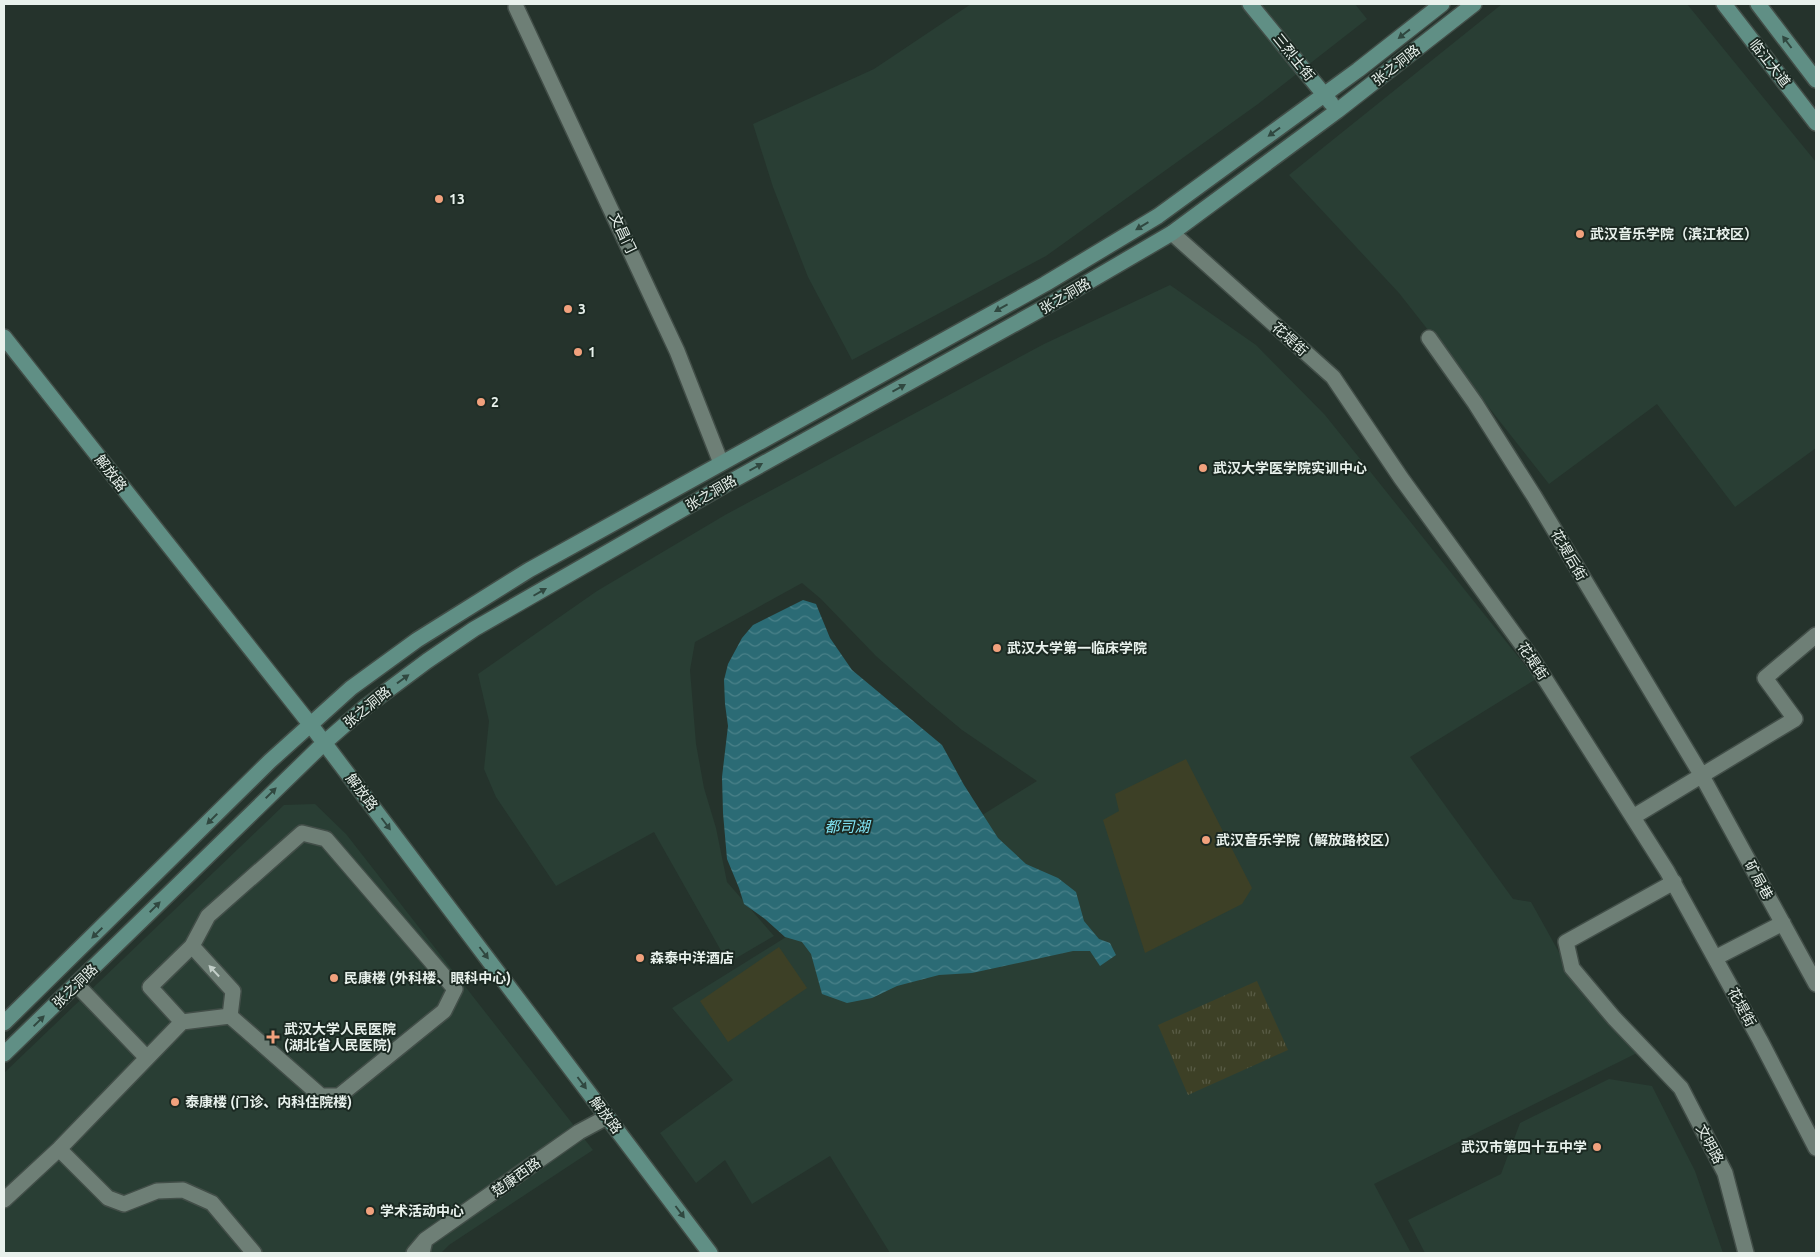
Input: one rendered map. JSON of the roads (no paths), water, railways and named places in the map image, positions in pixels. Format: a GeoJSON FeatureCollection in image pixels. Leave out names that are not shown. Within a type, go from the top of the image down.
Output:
{"type":"FeatureCollection","features":[{"type":"Feature","properties":{"kind":"main road","name":"三烈士街"},"geometry":{"type":"LineString","coordinates":[[1250,4],[1337,111]]}},
{"type":"Feature","properties":{"kind":"main road","name":"张之洞路"},"geometry":{"type":"LineString","coordinates":[[4,1022],[310,724],[351,688],[417,640],[529,570],[1045,284],[1158,216],[1325,95],[1442,4]]}},
{"type":"Feature","properties":{"kind":"main road","name":"张之洞路"},"geometry":{"type":"LineString","coordinates":[[4,1054],[324,743],[364,708],[427,661],[474,629],[730,482],[1054,302],[1172,233],[1337,111],[1474,4]]}},
{"type":"Feature","properties":{"kind":"main road","name":"临江大道"},"geometry":{"type":"LineString","coordinates":[[1724,4],[1816,123]]}},
{"type":"Feature","properties":{"kind":"main road","name":"临江大道"},"geometry":{"type":"LineString","coordinates":[[1758,4],[1816,80]]}},
{"type":"Feature","properties":{"kind":"main road","name":"解放路"},"geometry":{"type":"LineString","coordinates":[[4,338],[310,724],[710,1253]]}},
{"type":"Feature","properties":{"kind":"street","name":"文昌门"},"geometry":{"type":"LineString","coordinates":[[516,7],[677,351],[721,463]]}},
{"type":"Feature","properties":{"kind":"street","name":"花堤街"},"geometry":{"type":"LineString","coordinates":[[1172,233],[1333,377],[1401,478],[1533,660],[1674,882],[1816,1148]]}},
{"type":"Feature","properties":{"kind":"street","name":"花堤后街"},"geometry":{"type":"LineString","coordinates":[[1429,338],[1475,402],[1534,496],[1702,776]]}},
{"type":"Feature","properties":{"kind":"street"},"geometry":{"type":"LineString","coordinates":[[1633,817],[1795,719],[1764,678],[1816,635]]}},
{"type":"Feature","properties":{"kind":"street","name":"矿局巷"},"geometry":{"type":"LineString","coordinates":[[1702,776],[1816,984]]}},
{"type":"Feature","properties":{"kind":"street"},"geometry":{"type":"LineString","coordinates":[[4,1200],[59,1149],[182,1022],[230,1016],[321,1096],[339,1096],[444,1011],[455,989],[326,839],[302,833],[208,916],[192,946],[150,986],[182,1022]]}},
{"type":"Feature","properties":{"kind":"street","name":"文明路"},"geometry":{"type":"LineString","coordinates":[[1674,882],[1566,942],[1572,968],[1608,1011],[1681,1088],[1725,1173],[1746,1253]]}},
{"type":"Feature","properties":{"kind":"street"},"geometry":{"type":"LineString","coordinates":[[1715,958],[1783,923]]}},
{"type":"Feature","properties":{"kind":"street"},"geometry":{"type":"LineString","coordinates":[[192,946],[237,987],[230,1016]]}},
{"type":"Feature","properties":{"kind":"street"},"geometry":{"type":"LineString","coordinates":[[77,985],[147,1058]]}},
{"type":"Feature","properties":{"kind":"street","name":"楚康西路"},"geometry":{"type":"LineString","coordinates":[[414,1253],[579,1132],[608,1117]]}},
{"type":"Feature","properties":{"kind":"street"},"geometry":{"type":"LineString","coordinates":[[59,1149],[108,1198],[124,1204],[157,1191],[183,1190],[212,1203],[254,1253]]}},
{"type":"Feature","properties":{"kind":"water","name":"都司湖"},"geometry":{"type":"Polygon","coordinates":[[[803,600],[816,604],[830,638],[852,670],[942,745],[964,785],[998,838],[1026,864],[1058,878],[1076,892],[1084,921],[1099,939],[1110,943],[1116,955],[1100,966],[1090,951],[1073,951],[972,973],[939,975],[897,986],[872,998],[847,1003],[822,994],[811,954],[802,942],[785,937],[744,904],[727,859],[723,813],[722,777],[728,726],[724,680],[728,664],[742,638],[753,625],[803,600]]]}},
{"type":"Feature","properties":{"kind":"place","name":"13"},"geometry":{"type":"Point","coordinates":[439,199]}},
{"type":"Feature","properties":{"kind":"place","name":"武汉音乐学院（滨江校区）"},"geometry":{"type":"Point","coordinates":[1580,234]}},
{"type":"Feature","properties":{"kind":"place","name":"3"},"geometry":{"type":"Point","coordinates":[568,309]}},
{"type":"Feature","properties":{"kind":"place","name":"1"},"geometry":{"type":"Point","coordinates":[578,352]}},
{"type":"Feature","properties":{"kind":"place","name":"2"},"geometry":{"type":"Point","coordinates":[481,402]}},
{"type":"Feature","properties":{"kind":"place","name":"武汉大学医学院实训中心"},"geometry":{"type":"Point","coordinates":[1203,468]}},
{"type":"Feature","properties":{"kind":"place","name":"武汉大学第一临床学院"},"geometry":{"type":"Point","coordinates":[997,648]}},
{"type":"Feature","properties":{"kind":"place","name":"武汉音乐学院（解放路校区）"},"geometry":{"type":"Point","coordinates":[1206,840]}},
{"type":"Feature","properties":{"kind":"place","name":"森泰中洋酒店"},"geometry":{"type":"Point","coordinates":[640,958]}},
{"type":"Feature","properties":{"kind":"place","name":"民康楼 (外科楼、眼科中心)"},"geometry":{"type":"Point","coordinates":[334,978]}},
{"type":"Feature","properties":{"kind":"place","name":"武汉大学人民医院 (湖北省人民医院)"},"geometry":{"type":"Point","coordinates":[273,1037]}},
{"type":"Feature","properties":{"kind":"place","name":"泰康楼 (门诊、内科住院楼)"},"geometry":{"type":"Point","coordinates":[175,1102]}},
{"type":"Feature","properties":{"kind":"place","name":"武汉市第四十五中学"},"geometry":{"type":"Point","coordinates":[1597,1147]}},
{"type":"Feature","properties":{"kind":"place","name":"学术活动中心"},"geometry":{"type":"Point","coordinates":[370,1211]}}]}
